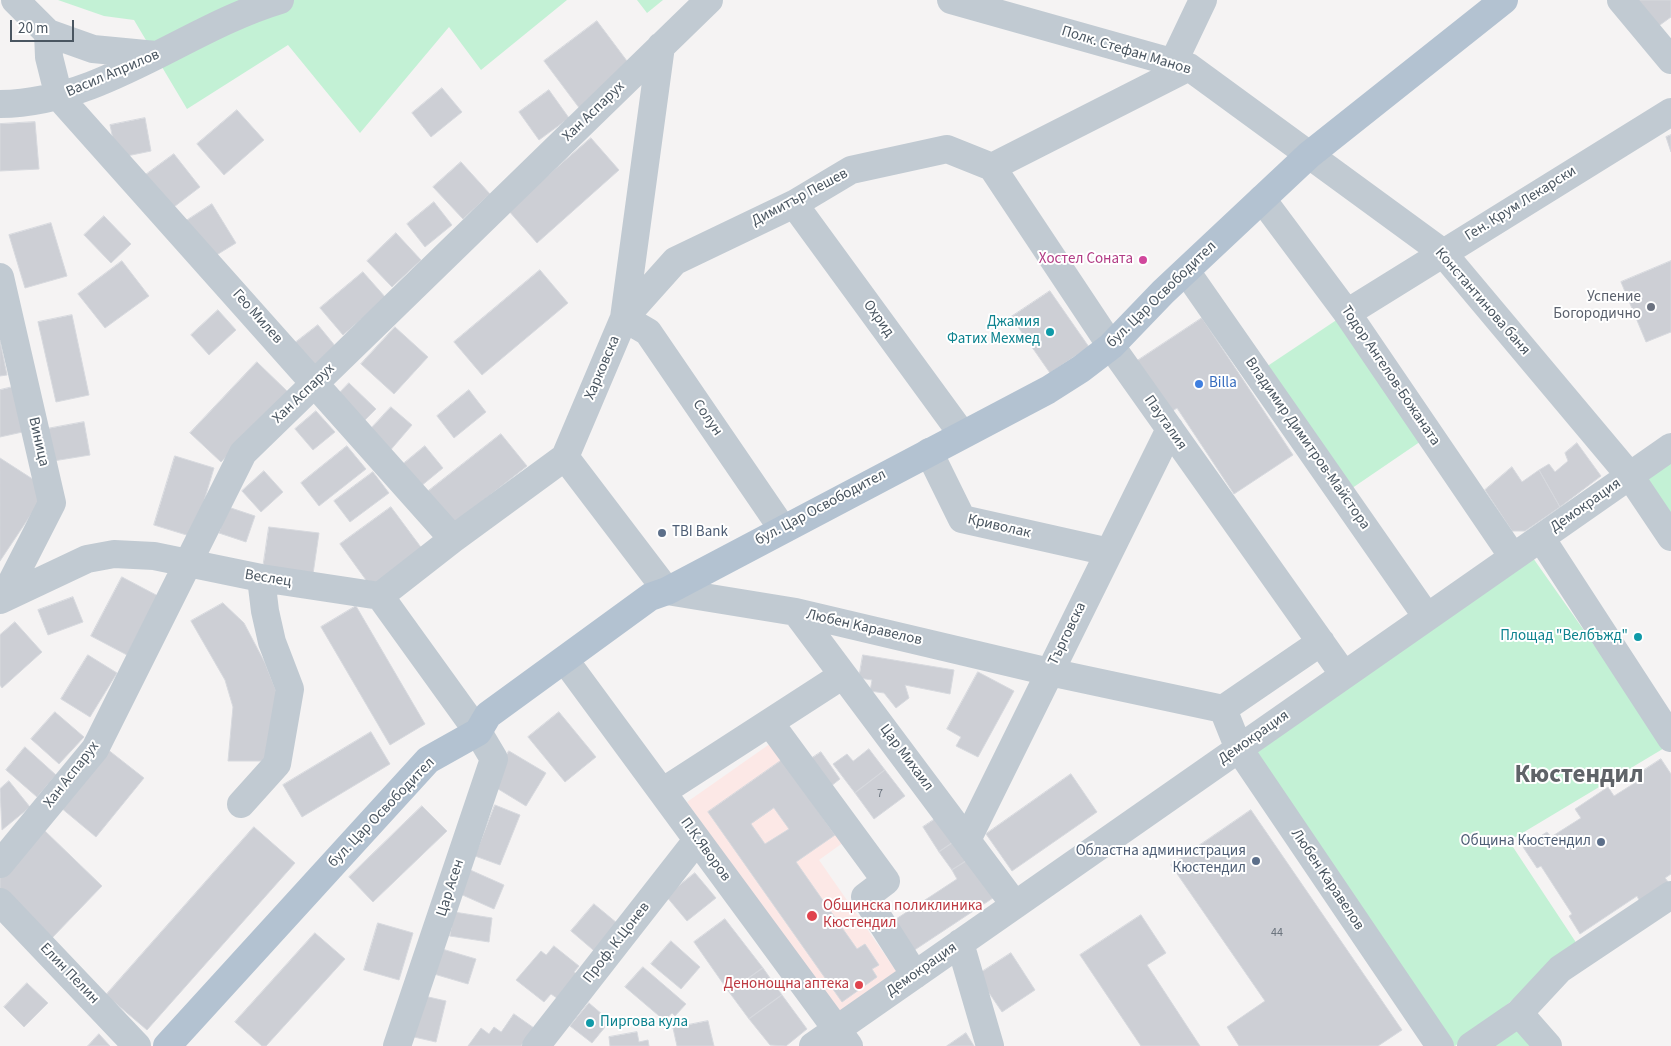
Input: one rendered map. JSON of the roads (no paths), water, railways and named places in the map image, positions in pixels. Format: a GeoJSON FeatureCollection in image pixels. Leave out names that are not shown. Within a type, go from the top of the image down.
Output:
{"type":"FeatureCollection","features":[{"type":"Feature","properties":{"kind":"main road","name":"бул. Цар Освободител"},"geometry":{"type":"LineString","coordinates":[[166,1046],[428,760],[478,732],[488,715],[650,597],[667,590],[1048,390],[1081,369],[1111,346],[1186,271],[1309,155],[1504,0]]}},
{"type":"Feature","properties":{"kind":"main road"},"geometry":{"type":"LineString","coordinates":[[478,732],[498,727],[658,608],[667,590]]}},
{"type":"Feature","properties":{"kind":"street"},"geometry":{"type":"LineString","coordinates":[[15,0],[48,33],[93,49],[160,55]]}},
{"type":"Feature","properties":{"kind":"street","name":"Васил Априлов"},"geometry":{"type":"LineString","coordinates":[[0,104],[23,104],[59,97],[160,55],[247,10],[280,0]]}},
{"type":"Feature","properties":{"kind":"street","name":"Хан Аспарух"},"geometry":{"type":"LineString","coordinates":[[0,864],[95,749],[243,453],[709,0]]}},
{"type":"Feature","properties":{"kind":"street","name":"Полк. Стефан Манов"},"geometry":{"type":"LineString","coordinates":[[951,0],[1181,65],[1309,155]]}},
{"type":"Feature","properties":{"kind":"street"},"geometry":{"type":"LineString","coordinates":[[992,167],[1181,65],[1203,0]]}},
{"type":"Feature","properties":{"kind":"street"},"geometry":{"type":"LineString","coordinates":[[1621,0],[1671,60]]}},
{"type":"Feature","properties":{"kind":"street"},"geometry":{"type":"LineString","coordinates":[[48,33],[49,57],[59,97]]}},
{"type":"Feature","properties":{"kind":"street","name":"Харковска"},"geometry":{"type":"LineString","coordinates":[[565,457],[624,318],[661,46]]}},
{"type":"Feature","properties":{"kind":"street","name":"Гео Милев"},"geometry":{"type":"LineString","coordinates":[[59,97],[316,383],[453,539]]}},
{"type":"Feature","properties":{"kind":"street","name":"Ген. Крум Лекарски"},"geometry":{"type":"LineString","coordinates":[[1347,313],[1442,252],[1671,112]]}},
{"type":"Feature","properties":{"kind":"street","name":"Димитър Пешев"},"geometry":{"type":"LineString","coordinates":[[624,318],[675,261],[794,204],[850,170],[947,149],[992,167]]}},
{"type":"Feature","properties":{"kind":"street","name":"Константинова баня"},"geometry":{"type":"LineString","coordinates":[[1309,155],[1442,252],[1630,476],[1671,537]]}},
{"type":"Feature","properties":{"kind":"street","name":"Пауталия"},"geometry":{"type":"LineString","coordinates":[[992,167],[1111,346],[1344,675]]}},
{"type":"Feature","properties":{"kind":"street","name":"Тодор Ангелов-Божаната"},"geometry":{"type":"LineString","coordinates":[[1262,198],[1347,313],[1513,557]]}},
{"type":"Feature","properties":{"kind":"street","name":"Охрид"},"geometry":{"type":"LineString","coordinates":[[794,204],[962,434]]}},
{"type":"Feature","properties":{"kind":"street","name":"Владимир Димитров-Майстора"},"geometry":{"type":"LineString","coordinates":[[1186,271],[1427,617]]}},
{"type":"Feature","properties":{"kind":"street","name":"Виница"},"geometry":{"type":"LineString","coordinates":[[0,278],[52,503],[2,598]]}},
{"type":"Feature","properties":{"kind":"street","name":"Солун"},"geometry":{"type":"LineString","coordinates":[[624,318],[648,332],[782,528]]}},
{"type":"Feature","properties":{"kind":"street","name":"Търговска"},"geometry":{"type":"LineString","coordinates":[[967,840],[1170,429]]}},
{"type":"Feature","properties":{"kind":"street","name":"Демокрация"},"geometry":{"type":"LineString","coordinates":[[813,1046],[843,1038],[915,975],[1671,447]]}},
{"type":"Feature","properties":{"kind":"street","name":"Криволак"},"geometry":{"type":"LineString","coordinates":[[929,452],[962,519],[1109,552]]}},
{"type":"Feature","properties":{"kind":"street"},"geometry":{"type":"LineString","coordinates":[[478,732],[380,596],[453,539],[565,457],[667,590]]}},
{"type":"Feature","properties":{"kind":"street"},"geometry":{"type":"LineString","coordinates":[[1541,538],[1671,738]]}},
{"type":"Feature","properties":{"kind":"street","name":"Веслец"},"geometry":{"type":"LineString","coordinates":[[2,598],[88,559],[106,556],[154,556],[261,578],[380,596]]}},
{"type":"Feature","properties":{"kind":"street"},"geometry":{"type":"LineString","coordinates":[[241,804],[277,764],[290,689],[272,642],[264,611],[261,578]]}},
{"type":"Feature","properties":{"kind":"street","name":"Любен Kаравелов"},"geometry":{"type":"LineString","coordinates":[[667,590],[796,612],[1050,672],[1222,709],[1239,749],[1440,1046]]}},
{"type":"Feature","properties":{"kind":"street","name":"Цар Михаил"},"geometry":{"type":"LineString","coordinates":[[796,612],[1015,905]]}},
{"type":"Feature","properties":{"kind":"street"},"geometry":{"type":"LineString","coordinates":[[1222,709],[1321,642]]}},
{"type":"Feature","properties":{"kind":"street","name":"П.К.Яворов"},"geometry":{"type":"LineString","coordinates":[[573,671],[843,1038]]}},
{"type":"Feature","properties":{"kind":"street"},"geometry":{"type":"LineString","coordinates":[[662,792],[844,676]]}},
{"type":"Feature","properties":{"kind":"street"},"geometry":{"type":"LineString","coordinates":[[770,723],[886,881],[865,896],[915,975]]}},
{"type":"Feature","properties":{"kind":"street","name":"Цар Асен"},"geometry":{"type":"LineString","coordinates":[[396,1046],[494,759],[478,732]]}},
{"type":"Feature","properties":{"kind":"street","name":"Проф. К.Цонев"},"geometry":{"type":"LineString","coordinates":[[536,1046],[698,840]]}},
{"type":"Feature","properties":{"kind":"street"},"geometry":{"type":"LineString","coordinates":[[1471,1046],[1519,1013],[1560,969],[1671,895]]}},
{"type":"Feature","properties":{"kind":"street","name":"Елин Пелин"},"geometry":{"type":"LineString","coordinates":[[0,902],[138,1046]]}},
{"type":"Feature","properties":{"kind":"street"},"geometry":{"type":"LineString","coordinates":[[960,943],[990,1046]]}},
{"type":"Feature","properties":{"kind":"street"},"geometry":{"type":"LineString","coordinates":[[1519,1013],[1548,1046]]}},
{"type":"Feature","properties":{"kind":"place","name":"Хостел Соната"},"geometry":{"type":"Point","coordinates":[1143,260]}},
{"type":"Feature","properties":{"kind":"place","name":"Успение Богородично"},"geometry":{"type":"Point","coordinates":[1651,307]}},
{"type":"Feature","properties":{"kind":"place","name":"Джамия Фатих Мехмед"},"geometry":{"type":"Point","coordinates":[1050,332]}},
{"type":"Feature","properties":{"kind":"place","name":"Billa"},"geometry":{"type":"Point","coordinates":[1199,384]}},
{"type":"Feature","properties":{"kind":"place","name":"TBI Bank"},"geometry":{"type":"Point","coordinates":[662,533]}},
{"type":"Feature","properties":{"kind":"place","name":"Площад \"Велбъжд\""},"geometry":{"type":"Point","coordinates":[1638,637]}},
{"type":"Feature","properties":{"kind":"place","name":"Община Кюстендил"},"geometry":{"type":"Point","coordinates":[1601,842]}},
{"type":"Feature","properties":{"kind":"place","name":"Областна администрация Кюстендил"},"geometry":{"type":"Point","coordinates":[1256,861]}},
{"type":"Feature","properties":{"kind":"place","name":"Общинска поликлиника Кюстендил"},"geometry":{"type":"Point","coordinates":[812,916]}},
{"type":"Feature","properties":{"kind":"place","name":"Денонощна аптека"},"geometry":{"type":"Point","coordinates":[859,985]}},
{"type":"Feature","properties":{"kind":"place","name":"Пиргова кула"},"geometry":{"type":"Point","coordinates":[590,1023]}},
{"type":"Feature","properties":{"kind":"district","name":"Кюстендил"},"geometry":{"type":"Point","coordinates":[1579,777]}}]}
